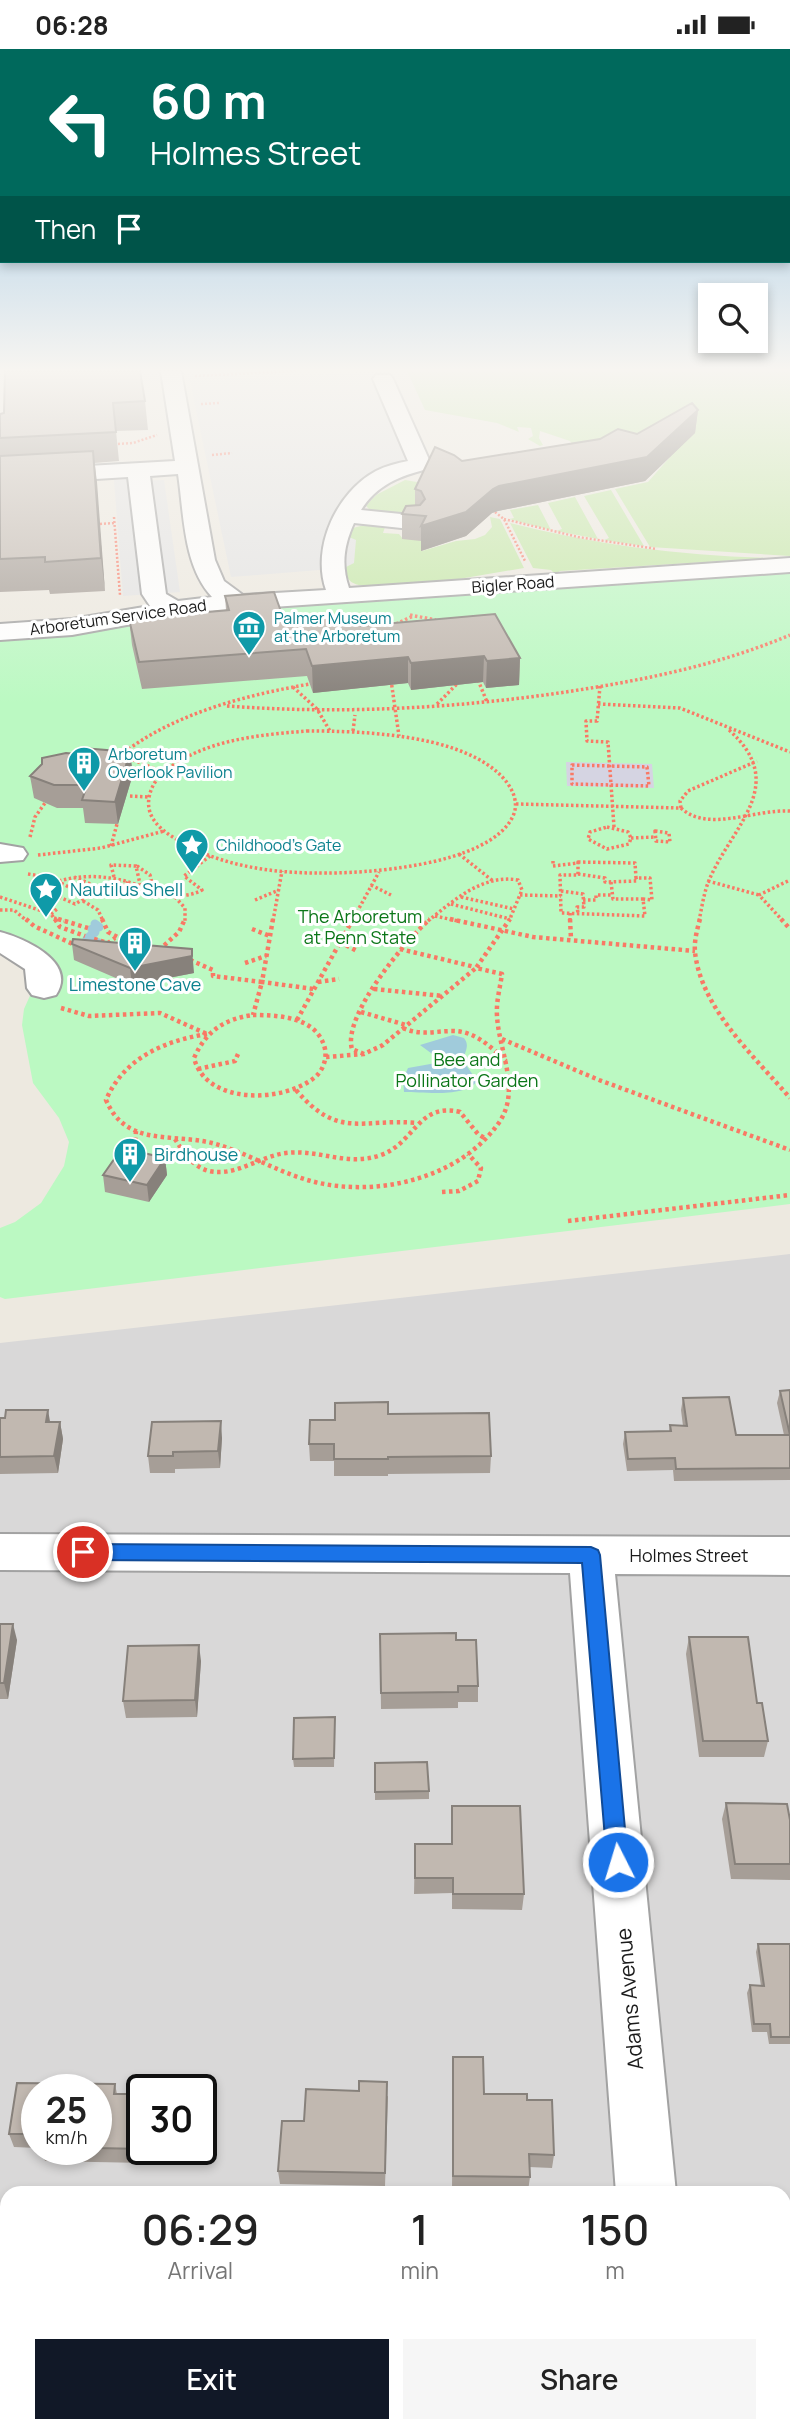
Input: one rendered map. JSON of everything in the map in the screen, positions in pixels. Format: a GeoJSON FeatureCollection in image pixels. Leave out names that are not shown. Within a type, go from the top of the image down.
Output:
{"type":"FeatureCollection","features":[{"type":"Feature","properties":{"kind":"street"},"geometry":{"type":"LineString","coordinates":[[139,482],[154,594],[158,600],[174,609]]}},
{"type":"Feature","properties":{"kind":"street"},"geometry":{"type":"LineString","coordinates":[[191,482],[205,568],[222,593],[236,601]]}},
{"type":"Feature","properties":{"kind":"street"},"geometry":{"type":"LineString","coordinates":[[340,596],[332,574],[332,558],[338,534],[355,503],[374,482]]}},
{"type":"Feature","properties":{"kind":"street"},"geometry":{"type":"LineString","coordinates":[[347,516],[411,522]]}},
{"type":"Feature","properties":{"kind":"street","name":"Bigler Road"},"geometry":{"type":"LineString","coordinates":[[236,601],[790,565]]}},
{"type":"Feature","properties":{"kind":"street"},"geometry":{"type":"LineString","coordinates":[[517,607],[554,592],[567,580]]}},
{"type":"Feature","properties":{"kind":"street"},"geometry":{"type":"LineString","coordinates":[[393,592],[420,607],[450,613]]}},
{"type":"Feature","properties":{"kind":"street","name":"Arboretum Service Road"},"geometry":{"type":"LineString","coordinates":[[0,632],[72,627],[236,601]]}},
{"type":"Feature","properties":{"kind":"street"},"geometry":{"type":"LineString","coordinates":[[0,942],[26,951],[39,963],[45,977],[44,988]]}},
{"type":"Feature","properties":{"kind":"street","name":"Holmes Street"},"geometry":{"type":"LineString","coordinates":[[0,1552],[790,1556]]}},
{"type":"Feature","properties":{"kind":"street","name":"Adams Avenue"},"geometry":{"type":"LineString","coordinates":[[591,1555],[645,2186]]}},
{"type":"Feature","properties":{"kind":"path"},"geometry":{"type":"LineString","coordinates":[[495,512],[503,519],[530,572]]}},
{"type":"Feature","properties":{"kind":"path"},"geometry":{"type":"LineString","coordinates":[[503,519],[578,537],[661,549]]}},
{"type":"Feature","properties":{"kind":"path"},"geometry":{"type":"LineString","coordinates":[[100,524],[114,521],[120,596]]}},
{"type":"Feature","properties":{"kind":"path"},"geometry":{"type":"LineString","coordinates":[[390,627],[413,616]]}},
{"type":"Feature","properties":{"kind":"path"},"geometry":{"type":"LineString","coordinates":[[227,706],[396,708],[487,702],[600,686],[720,660],[762,648],[790,635]]}},
{"type":"Feature","properties":{"kind":"path"},"geometry":{"type":"LineString","coordinates":[[390,676],[399,736]]}},
{"type":"Feature","properties":{"kind":"path"},"geometry":{"type":"LineString","coordinates":[[471,677],[478,679],[487,702]]}},
{"type":"Feature","properties":{"kind":"path"},"geometry":{"type":"LineString","coordinates":[[436,705],[450,688],[464,681],[454,681]]}},
{"type":"Feature","properties":{"kind":"path"},"geometry":{"type":"LineString","coordinates":[[163,772],[121,755],[129,747],[155,732],[227,706],[293,686],[310,684]]}},
{"type":"Feature","properties":{"kind":"path"},"geometry":{"type":"LineString","coordinates":[[293,686],[317,709],[331,731]]}},
{"type":"Feature","properties":{"kind":"path"},"geometry":{"type":"LineString","coordinates":[[600,686],[597,721],[586,722],[587,741],[608,742],[614,827]]}},
{"type":"Feature","properties":{"kind":"path"},"geometry":{"type":"LineString","coordinates":[[598,704],[670,706],[790,752]]}},
{"type":"Feature","properties":{"kind":"path"},"geometry":{"type":"LineString","coordinates":[[353,731],[355,715]]}},
{"type":"Feature","properties":{"kind":"path"},"geometry":{"type":"LineString","coordinates":[[729,730],[749,746],[757,761],[755,800],[745,814],[736,837],[708,881],[695,951],[713,1005],[790,1098]]}},
{"type":"Feature","properties":{"kind":"path"},"geometry":{"type":"LineString","coordinates":[[331,731],[399,736],[435,744],[482,762],[506,782],[516,804],[514,815],[506,827],[459,854],[421,865],[338,874],[282,871],[211,855],[186,845],[164,831],[149,812],[148,797],[153,783],[163,772],[190,756],[229,742],[273,734],[331,731]]}},
{"type":"Feature","properties":{"kind":"path"},"geometry":{"type":"LineString","coordinates":[[757,761],[688,791],[680,801],[681,808],[691,817],[707,821],[745,814],[790,811]]}},
{"type":"Feature","properties":{"kind":"path"},"geometry":{"type":"LineString","coordinates":[[572,765],[648,767],[649,786],[611,785],[572,784],[572,765]]}},
{"type":"Feature","properties":{"kind":"path"},"geometry":{"type":"LineString","coordinates":[[130,796],[148,797]]}},
{"type":"Feature","properties":{"kind":"path"},"geometry":{"type":"LineString","coordinates":[[14,854],[45,803]]}},
{"type":"Feature","properties":{"kind":"path"},"geometry":{"type":"LineString","coordinates":[[516,804],[681,808]]}},
{"type":"Feature","properties":{"kind":"path"},"geometry":{"type":"LineString","coordinates":[[111,846],[117,824]]}},
{"type":"Feature","properties":{"kind":"path"},"geometry":{"type":"LineString","coordinates":[[614,827],[628,832],[631,838],[629,844],[615,849],[601,848],[589,839],[594,829],[614,827]]}},
{"type":"Feature","properties":{"kind":"path"},"geometry":{"type":"LineString","coordinates":[[14,854],[79,852],[164,831]]}},
{"type":"Feature","properties":{"kind":"path"},"geometry":{"type":"LineString","coordinates":[[655,831],[669,832],[670,842],[656,841],[655,837],[655,831]]}},
{"type":"Feature","properties":{"kind":"path"},"geometry":{"type":"LineString","coordinates":[[631,838],[655,837]]}},
{"type":"Feature","properties":{"kind":"path"},"geometry":{"type":"LineString","coordinates":[[615,849],[615,863]]}},
{"type":"Feature","properties":{"kind":"path"},"geometry":{"type":"LineString","coordinates":[[459,854],[493,881]]}},
{"type":"Feature","properties":{"kind":"path"},"geometry":{"type":"LineString","coordinates":[[175,897],[202,890],[184,876],[211,855]]}},
{"type":"Feature","properties":{"kind":"path"},"geometry":{"type":"LineString","coordinates":[[553,861],[553,866],[566,866],[565,863],[635,863],[637,881],[605,882],[605,878],[592,878],[592,874],[560,875]]}},
{"type":"Feature","properties":{"kind":"path"},"geometry":{"type":"LineString","coordinates":[[578,863],[579,874]]}},
{"type":"Feature","properties":{"kind":"path"},"geometry":{"type":"LineString","coordinates":[[114,877],[110,866],[136,866],[149,873],[153,888]]}},
{"type":"Feature","properties":{"kind":"path"},"geometry":{"type":"LineString","coordinates":[[136,866],[140,884]]}},
{"type":"Feature","properties":{"kind":"path"},"geometry":{"type":"LineString","coordinates":[[559,866],[561,913],[645,916],[643,899]]}},
{"type":"Feature","properties":{"kind":"path"},"geometry":{"type":"LineString","coordinates":[[253,1015],[262,982],[282,871]]}},
{"type":"Feature","properties":{"kind":"path"},"geometry":{"type":"LineString","coordinates":[[297,1020],[379,871]]}},
{"type":"Feature","properties":{"kind":"path"},"geometry":{"type":"LineString","coordinates":[[73,877],[114,894],[128,882]]}},
{"type":"Feature","properties":{"kind":"path"},"geometry":{"type":"LineString","coordinates":[[55,882],[73,877],[114,877],[175,897],[185,908],[185,920],[175,938],[152,957]]}},
{"type":"Feature","properties":{"kind":"path"},"geometry":{"type":"LineString","coordinates":[[326,1057],[365,1054],[383,1045],[476,968],[504,931],[520,895],[521,883],[515,878],[506,877],[493,881],[460,897],[420,927],[388,963],[361,1012],[350,1046],[365,1054]]}},
{"type":"Feature","properties":{"kind":"path"},"geometry":{"type":"LineString","coordinates":[[611,882],[613,899],[652,900],[650,878],[636,878]]}},
{"type":"Feature","properties":{"kind":"path"},"geometry":{"type":"LineString","coordinates":[[760,895],[790,880]]}},
{"type":"Feature","properties":{"kind":"path"},"geometry":{"type":"LineString","coordinates":[[708,881],[760,895],[790,929]]}},
{"type":"Feature","properties":{"kind":"path"},"geometry":{"type":"LineString","coordinates":[[55,882],[89,896]]}},
{"type":"Feature","properties":{"kind":"path"},"geometry":{"type":"LineString","coordinates":[[55,882],[56,887],[51,893],[75,904],[101,889]]}},
{"type":"Feature","properties":{"kind":"path"},"geometry":{"type":"LineString","coordinates":[[372,885],[391,895]]}},
{"type":"Feature","properties":{"kind":"path"},"geometry":{"type":"LineString","coordinates":[[255,900],[278,890]]}},
{"type":"Feature","properties":{"kind":"path"},"geometry":{"type":"LineString","coordinates":[[520,895],[583,894],[584,907],[577,907],[578,913]]}},
{"type":"Feature","properties":{"kind":"path"},"geometry":{"type":"LineString","coordinates":[[583,899],[596,900],[596,895],[612,895]]}},
{"type":"Feature","properties":{"kind":"path"},"geometry":{"type":"LineString","coordinates":[[0,897],[88,928]]}},
{"type":"Feature","properties":{"kind":"path"},"geometry":{"type":"LineString","coordinates":[[460,897],[514,909]]}},
{"type":"Feature","properties":{"kind":"path"},"geometry":{"type":"LineString","coordinates":[[82,900],[98,910],[108,932],[116,938],[143,947]]}},
{"type":"Feature","properties":{"kind":"path"},"geometry":{"type":"LineString","coordinates":[[450,904],[510,919]]}},
{"type":"Feature","properties":{"kind":"path"},"geometry":{"type":"LineString","coordinates":[[17,912],[23,907]]}},
{"type":"Feature","properties":{"kind":"path"},"geometry":{"type":"LineString","coordinates":[[52,916],[57,909]]}},
{"type":"Feature","properties":{"kind":"path"},"geometry":{"type":"LineString","coordinates":[[0,910],[17,912],[26,917],[33,926],[79,947]]}},
{"type":"Feature","properties":{"kind":"path"},"geometry":{"type":"LineString","coordinates":[[569,913],[571,939]]}},
{"type":"Feature","properties":{"kind":"path"},"geometry":{"type":"LineString","coordinates":[[52,916],[60,927],[85,936]]}},
{"type":"Feature","properties":{"kind":"path"},"geometry":{"type":"LineString","coordinates":[[435,916],[533,937],[695,951]]}},
{"type":"Feature","properties":{"kind":"path"},"geometry":{"type":"LineString","coordinates":[[351,922],[377,918]]}},
{"type":"Feature","properties":{"kind":"path"},"geometry":{"type":"LineString","coordinates":[[33,926],[42,921]]}},
{"type":"Feature","properties":{"kind":"path"},"geometry":{"type":"LineString","coordinates":[[252,929],[270,936]]}},
{"type":"Feature","properties":{"kind":"path"},"geometry":{"type":"LineString","coordinates":[[94,939],[108,943],[116,938]]}},
{"type":"Feature","properties":{"kind":"path"},"geometry":{"type":"LineString","coordinates":[[340,942],[357,951]]}},
{"type":"Feature","properties":{"kind":"path"},"geometry":{"type":"LineString","coordinates":[[207,1034],[188,1036],[151,1052],[125,1071],[111,1085],[106,1100],[107,1108],[113,1117],[136,1131],[208,1142],[314,1183],[362,1188],[425,1176],[468,1154],[486,1139],[500,1121],[509,1098],[510,1082],[497,1017],[502,974],[400,949]]}},
{"type":"Feature","properties":{"kind":"path"},"geometry":{"type":"LineString","coordinates":[[157,951],[165,953]]}},
{"type":"Feature","properties":{"kind":"path"},"geometry":{"type":"LineString","coordinates":[[245,963],[267,956]]}},
{"type":"Feature","properties":{"kind":"path"},"geometry":{"type":"LineString","coordinates":[[184,959],[213,969],[213,976],[314,989]]}},
{"type":"Feature","properties":{"kind":"path"},"geometry":{"type":"LineString","coordinates":[[317,982],[339,979]]}},
{"type":"Feature","properties":{"kind":"path"},"geometry":{"type":"LineString","coordinates":[[44,988],[56,1005],[76,1014],[160,1013],[207,1034]]}},
{"type":"Feature","properties":{"kind":"path"},"geometry":{"type":"LineString","coordinates":[[374,989],[443,996]]}},
{"type":"Feature","properties":{"kind":"path"},"geometry":{"type":"LineString","coordinates":[[361,1012],[418,1034],[433,1035],[455,1031],[469,1034],[506,1061]]}},
{"type":"Feature","properties":{"kind":"path"},"geometry":{"type":"LineString","coordinates":[[253,1015],[297,1020],[321,1037],[326,1057],[321,1071],[296,1090],[270,1096],[248,1097],[227,1092],[211,1084],[198,1069],[195,1060],[198,1047],[207,1034],[221,1025],[253,1015]]}},
{"type":"Feature","properties":{"kind":"path"},"geometry":{"type":"LineString","coordinates":[[501,1039],[598,1080],[790,1150]]}},
{"type":"Feature","properties":{"kind":"path"},"geometry":{"type":"LineString","coordinates":[[198,1069],[228,1064],[235,1061],[238,1054]]}},
{"type":"Feature","properties":{"kind":"path"},"geometry":{"type":"LineString","coordinates":[[296,1090],[317,1113],[335,1122],[394,1120],[417,1123]]}},
{"type":"Feature","properties":{"kind":"path"},"geometry":{"type":"LineString","coordinates":[[175,1138],[189,1160],[207,1171],[234,1170],[257,1159],[292,1153],[355,1162],[398,1147],[417,1123],[430,1113],[453,1109],[466,1116],[474,1130],[486,1139]]}},
{"type":"Feature","properties":{"kind":"path"},"geometry":{"type":"LineString","coordinates":[[132,1159],[136,1147],[136,1131]]}},
{"type":"Feature","properties":{"kind":"path"},"geometry":{"type":"LineString","coordinates":[[442,1192],[459,1191],[478,1181],[481,1168],[468,1154]]}},
{"type":"Feature","properties":{"kind":"path"},"geometry":{"type":"LineString","coordinates":[[568,1221],[790,1195]]}},
{"type":"Feature","properties":{"kind":"shaded area"},"geometry":{"type":"Polygon","coordinates":[[[114,482],[164,482],[180,592],[123,596],[114,482]]]}},
{"type":"Feature","properties":{"kind":"shaded area"},"geometry":{"type":"Polygon","coordinates":[[[211,482],[390,482],[369,502],[350,532],[349,537],[356,540],[354,563],[344,568],[231,577],[211,482]]]}},
{"type":"Feature","properties":{"kind":"shaded area"},"geometry":{"type":"Polygon","coordinates":[[[566,762],[652,764],[654,788],[567,786],[566,762]]]}},
{"type":"Feature","properties":{"kind":"shaded area"},"geometry":{"type":"Polygon","coordinates":[[[790,1254],[790,2186],[0,2186],[0,1343],[790,1254]]]}},
{"type":"Feature","properties":{"kind":"green space"},"geometry":{"type":"Polygon","coordinates":[[[401,482],[417,482],[424,487],[412,518],[373,513],[366,506],[374,496],[401,482]]]}},
{"type":"Feature","properties":{"kind":"green space"},"geometry":{"type":"Polygon","coordinates":[[[647,482],[790,482],[790,556],[650,547],[615,489],[647,482]]]}},
{"type":"Feature","properties":{"kind":"green space"},"geometry":{"type":"Polygon","coordinates":[[[611,490],[644,546],[604,540],[609,538],[584,496],[611,490]]]}},
{"type":"Feature","properties":{"kind":"green space"},"geometry":{"type":"Polygon","coordinates":[[[575,497],[598,539],[556,531],[562,529],[548,503],[575,497]]]}},
{"type":"Feature","properties":{"kind":"green space"},"geometry":{"type":"Polygon","coordinates":[[[538,505],[551,530],[509,519],[514,518],[510,510],[538,505]]]}},
{"type":"Feature","properties":{"kind":"green space"},"geometry":{"type":"Polygon","coordinates":[[[490,517],[500,519],[524,568],[453,580],[367,586],[351,582],[345,573],[344,568],[348,564],[348,537],[353,528],[368,524],[386,524],[383,533],[399,534],[403,539],[422,539],[422,551],[485,535],[492,527],[490,517]]]}},
{"type":"Feature","properties":{"kind":"green space"},"geometry":{"type":"Polygon","coordinates":[[[510,523],[640,548],[772,558],[560,571],[555,574],[551,570],[533,568],[510,523]]]}},
{"type":"Feature","properties":{"kind":"green space","name":"The Arboretum at Penn State"},"geometry":{"type":"Polygon","coordinates":[[[790,569],[790,1204],[5,1299],[0,1297],[0,1228],[15,1222],[41,1203],[64,1166],[69,1142],[59,1118],[33,1083],[22,1025],[24,1009],[33,989],[30,968],[0,951],[0,626],[790,569]]]}},
{"type":"Feature","properties":{"kind":"water"},"geometry":{"type":"Polygon","coordinates":[[[453,1035],[466,1041],[464,1062],[477,1081],[454,1092],[404,1092],[403,1079],[408,1068],[436,1063],[435,1056],[420,1045],[453,1035]]]}},
{"type":"Feature","properties":{"kind":"building"},"geometry":{"type":"Polygon","coordinates":[[[0,482],[95,482],[101,558],[45,562],[45,557],[0,559],[0,482]]]}},
{"type":"Feature","properties":{"kind":"building"},"geometry":{"type":"Polygon","coordinates":[[[418,482],[519,482],[493,489],[466,512],[421,526],[426,516],[402,514],[406,506],[420,505],[425,499],[421,491],[415,489],[418,482]]]}},
{"type":"Feature","properties":{"kind":"building"},"geometry":{"type":"Polygon","coordinates":[[[274,592],[284,620],[356,614],[361,626],[495,614],[520,658],[487,661],[484,656],[411,663],[408,657],[312,666],[306,649],[139,662],[129,619],[229,610],[225,596],[274,592]]]}},
{"type":"Feature","properties":{"kind":"building"},"geometry":{"type":"Polygon","coordinates":[[[82,748],[130,752],[115,802],[82,800],[87,785],[54,785],[30,776],[42,764],[42,758],[66,753],[77,754],[82,748]]]}},
{"type":"Feature","properties":{"kind":"building"},"geometry":{"type":"Polygon","coordinates":[[[73,939],[192,949],[192,956],[130,968],[72,944],[73,939]]]}},
{"type":"Feature","properties":{"kind":"building"},"geometry":{"type":"Polygon","coordinates":[[[122,1148],[165,1158],[147,1185],[103,1175],[122,1148]]]}},
{"type":"Feature","properties":{"kind":"building"},"geometry":{"type":"Polygon","coordinates":[[[790,1390],[790,1435],[780,1391],[790,1390]]]}},
{"type":"Feature","properties":{"kind":"building"},"geometry":{"type":"Polygon","coordinates":[[[729,1397],[736,1435],[790,1435],[790,1468],[676,1469],[675,1458],[628,1459],[625,1432],[671,1431],[670,1425],[687,1426],[683,1398],[729,1397]]]}},
{"type":"Feature","properties":{"kind":"building"},"geometry":{"type":"Polygon","coordinates":[[[388,1402],[388,1414],[489,1413],[491,1456],[334,1459],[334,1444],[309,1444],[310,1420],[335,1420],[335,1403],[388,1402]]]}},
{"type":"Feature","properties":{"kind":"building"},"geometry":{"type":"Polygon","coordinates":[[[6,1410],[48,1410],[46,1422],[60,1422],[54,1456],[0,1457],[0,1418],[5,1418],[6,1410]]]}},
{"type":"Feature","properties":{"kind":"building"},"geometry":{"type":"Polygon","coordinates":[[[221,1421],[218,1451],[173,1452],[173,1456],[148,1456],[152,1422],[221,1421]]]}},
{"type":"Feature","properties":{"kind":"building"},"geometry":{"type":"Polygon","coordinates":[[[0,1624],[13,1624],[4,1683],[0,1683],[0,1624]]]}},
{"type":"Feature","properties":{"kind":"building"},"geometry":{"type":"Polygon","coordinates":[[[456,1633],[456,1640],[476,1640],[478,1686],[458,1686],[458,1692],[381,1693],[380,1634],[456,1633]]]}},
{"type":"Feature","properties":{"kind":"building"},"geometry":{"type":"Polygon","coordinates":[[[689,1637],[748,1637],[757,1703],[762,1703],[768,1741],[703,1741],[689,1637]]]}},
{"type":"Feature","properties":{"kind":"building"},"geometry":{"type":"Polygon","coordinates":[[[199,1645],[195,1700],[123,1701],[128,1646],[199,1645]]]}},
{"type":"Feature","properties":{"kind":"building"},"geometry":{"type":"Polygon","coordinates":[[[335,1717],[334,1758],[293,1759],[294,1718],[335,1717]]]}},
{"type":"Feature","properties":{"kind":"building"},"geometry":{"type":"Polygon","coordinates":[[[427,1762],[429,1791],[375,1792],[375,1763],[427,1762]]]}},
{"type":"Feature","properties":{"kind":"building"},"geometry":{"type":"Polygon","coordinates":[[[726,1803],[787,1804],[790,1820],[790,1864],[735,1864],[726,1803]]]}},
{"type":"Feature","properties":{"kind":"building"},"geometry":{"type":"Polygon","coordinates":[[[452,1806],[520,1806],[524,1894],[453,1894],[453,1878],[415,1878],[415,1844],[452,1844],[452,1806]]]}},
{"type":"Feature","properties":{"kind":"building"},"geometry":{"type":"Polygon","coordinates":[[[758,1944],[790,1944],[790,2037],[771,2037],[770,2024],[754,2024],[750,1985],[764,1986],[758,1944]]]}},
{"type":"Feature","properties":{"kind":"building"},"geometry":{"type":"Polygon","coordinates":[[[453,2057],[483,2057],[484,2094],[527,2094],[527,2100],[552,2100],[554,2155],[529,2154],[530,2177],[453,2176],[453,2057]]]}},
{"type":"Feature","properties":{"kind":"building"},"geometry":{"type":"Polygon","coordinates":[[[359,2081],[387,2082],[385,2173],[278,2171],[282,2121],[304,2121],[306,2089],[359,2091],[359,2081]]]}},
{"type":"Feature","properties":{"kind":"building"},"geometry":{"type":"Polygon","coordinates":[[[17,2083],[21,2083],[21,2134],[9,2134],[17,2083]]]}},
{"type":"Feature","properties":{"kind":"building"},"geometry":{"type":"Polygon","coordinates":[[[112,2084],[115,2084],[114,2094],[126,2094],[126,2149],[112,2148],[112,2084]]]}},
{"type":"Feature","properties":{"kind":"waterway"},"geometry":{"type":"LineString","coordinates":[[95,924],[99,927],[92,929],[95,932],[87,939],[99,943],[97,945]]}},
{"type":"Feature","properties":{"kind":"place","name":"Palmer Museum at the Arboretum"},"geometry":{"type":"Point","coordinates":[249,657]}},
{"type":"Feature","properties":{"kind":"place","name":"Arboretum Overlook Pavilion"},"geometry":{"type":"Point","coordinates":[84,793]}},
{"type":"Feature","properties":{"kind":"place","name":"Childhood's Gate"},"geometry":{"type":"Point","coordinates":[192,875]}},
{"type":"Feature","properties":{"kind":"place","name":"Nautilus Shell"},"geometry":{"type":"Point","coordinates":[46,919]}},
{"type":"Feature","properties":{"kind":"place","name":"Limestone Cave"},"geometry":{"type":"Point","coordinates":[135,973]}},
{"type":"Feature","properties":{"kind":"place","name":"Birdhouse"},"geometry":{"type":"Point","coordinates":[130,1184]}},
{"type":"Feature","properties":{"kind":"route"},"geometry":{"type":"LineString","coordinates":[[83,1552],[591,1555],[618,1862]]}},
{"type":"Feature","properties":{"kind":"park label","name":"Bee and Pollinator Garden"},"geometry":{"type":"Point","coordinates":[467,1070]}}]}
